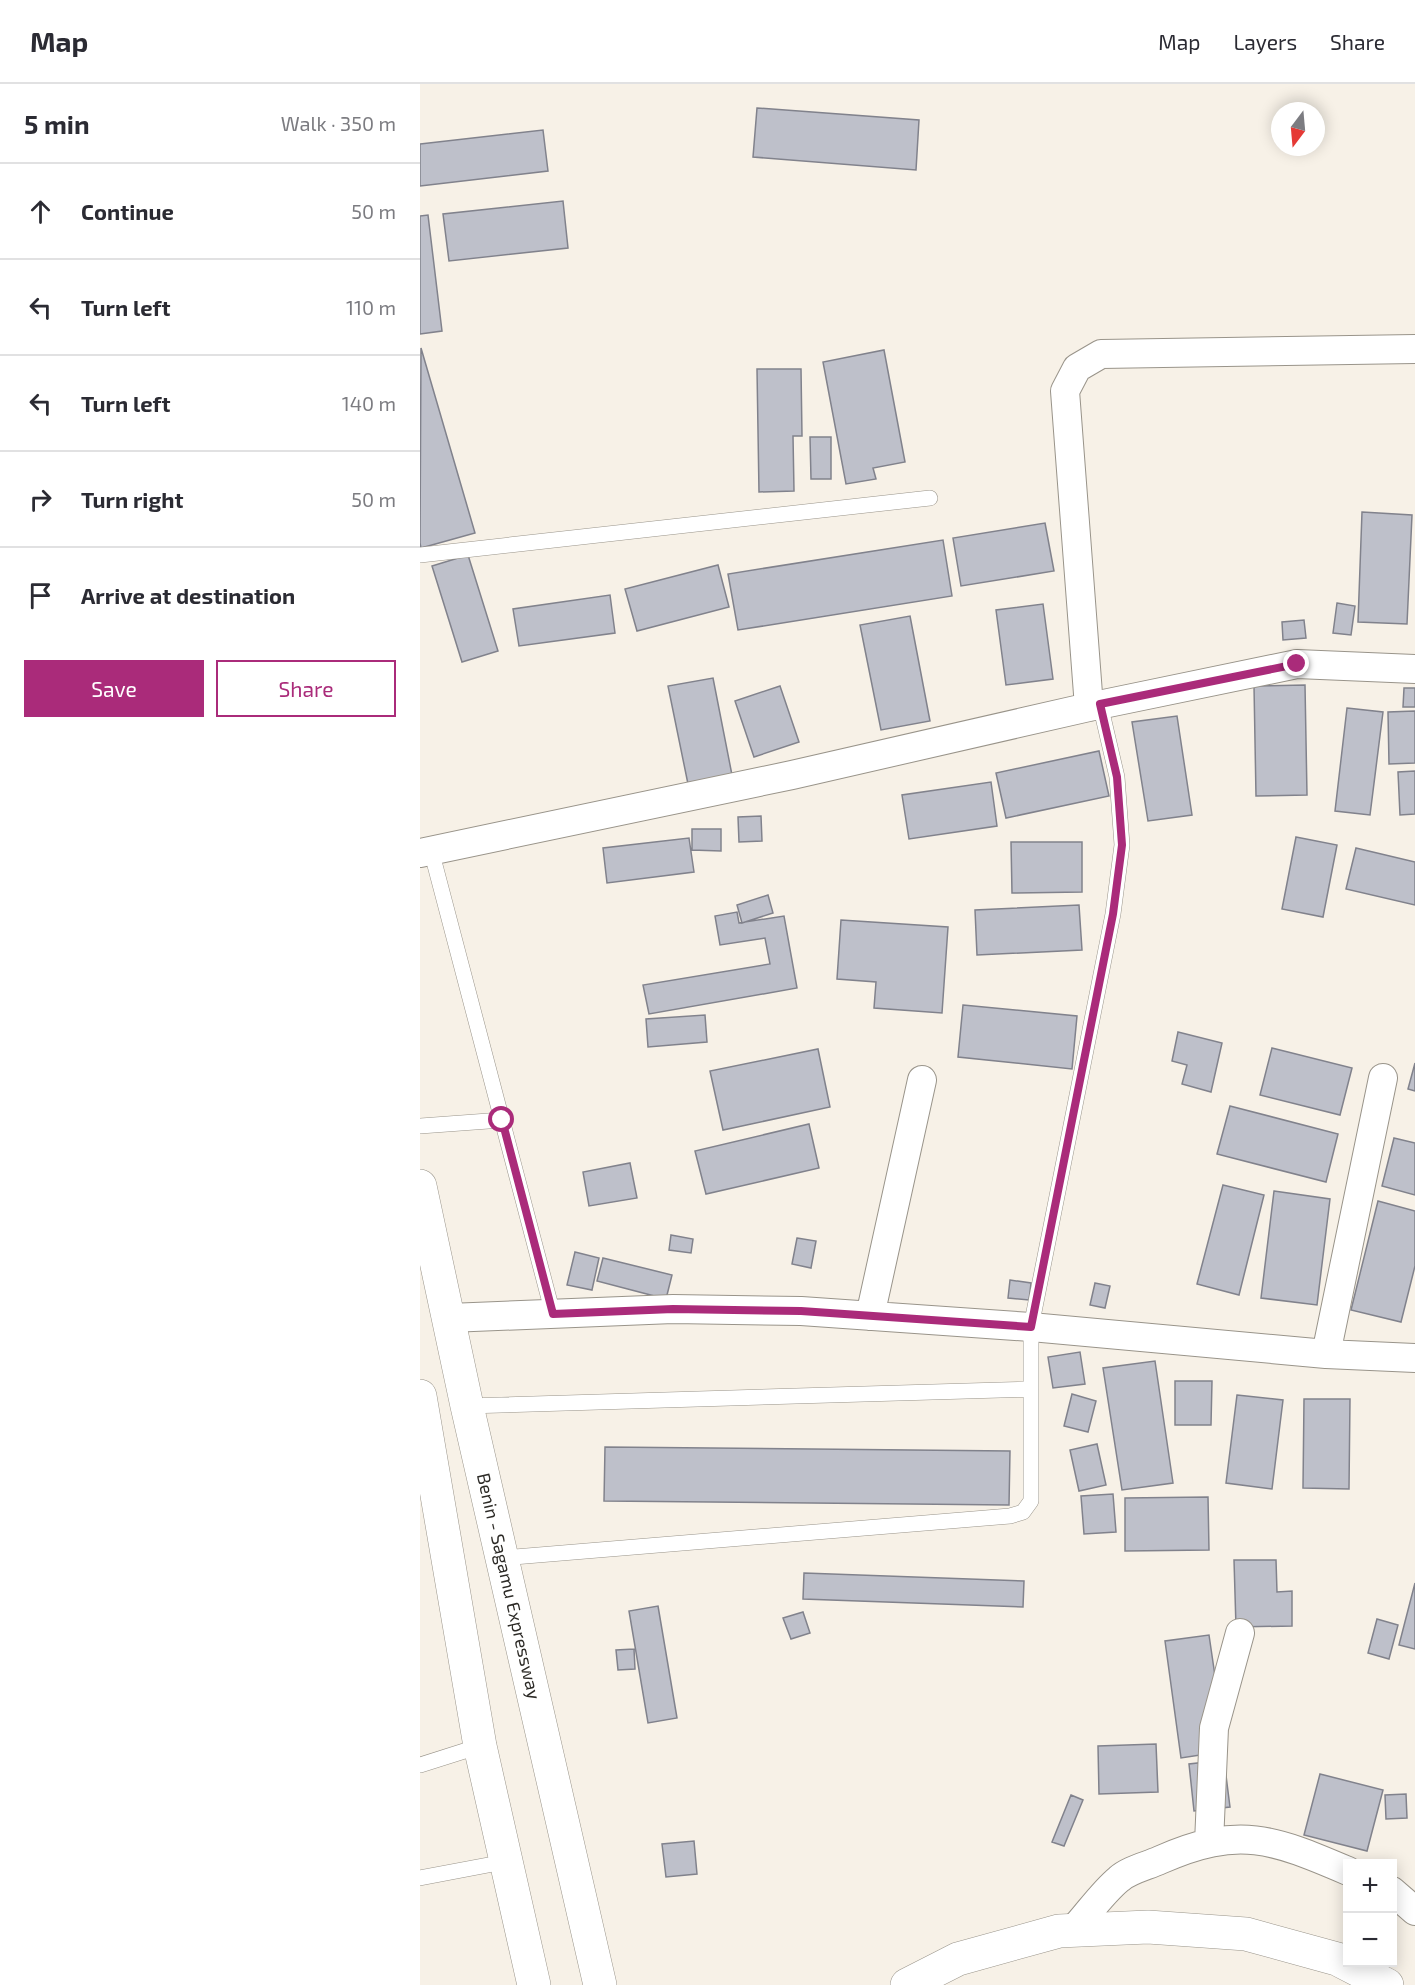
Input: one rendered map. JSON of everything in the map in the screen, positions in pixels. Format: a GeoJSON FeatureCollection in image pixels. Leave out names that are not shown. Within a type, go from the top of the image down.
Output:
{"type":"FeatureCollection","features":[{"type":"Feature","properties":{"kind":"highway","name":"Benin - Sagamu Expressway"},"geometry":{"type":"LineString","coordinates":[[420,1186],[467,1406],[600,1985]]}},
{"type":"Feature","properties":{"kind":"highway"},"geometry":{"type":"LineString","coordinates":[[420,1396],[480,1746],[504,1862],[534,1985]]}},
{"type":"Feature","properties":{"kind":"highway"},"geometry":{"type":"LineString","coordinates":[[907,1985],[958,1959],[1059,1931],[1148,1927],[1245,1934],[1337,1959],[1387,1985]]}},
{"type":"Feature","properties":{"kind":"street"},"geometry":{"type":"LineString","coordinates":[[1095,705],[1065,391],[1077,368],[1101,354],[1415,349]]}},
{"type":"Feature","properties":{"kind":"street"},"geometry":{"type":"LineString","coordinates":[[426,851],[792,775],[1095,705],[1297,664],[1415,669]]}},
{"type":"Feature","properties":{"kind":"street"},"geometry":{"type":"LineString","coordinates":[[1326,1354],[1383,1078]]}},
{"type":"Feature","properties":{"kind":"street"},"geometry":{"type":"LineString","coordinates":[[870,1316],[922,1080]]}},
{"type":"Feature","properties":{"kind":"street"},"geometry":{"type":"LineString","coordinates":[[449,1318],[722,1309],[801,1311],[1031,1327],[1326,1354],[1415,1358]]}},
{"type":"Feature","properties":{"kind":"street"},"geometry":{"type":"LineString","coordinates":[[1209,1843],[1214,1728],[1240,1633]]}},
{"type":"Feature","properties":{"kind":"street"},"geometry":{"type":"LineString","coordinates":[[1073,1930],[1119,1878],[1175,1853],[1209,1843],[1248,1838],[1287,1846],[1343,1869]]}},
{"type":"Feature","properties":{"kind":"street"},"geometry":{"type":"LineString","coordinates":[[1397,1891],[1415,1893]]}},
{"type":"Feature","properties":{"kind":"street"},"geometry":{"type":"LineString","coordinates":[[1397,1895],[1415,1911]]}},
{"type":"Feature","properties":{"kind":"lane"},"geometry":{"type":"LineString","coordinates":[[420,555],[930,498]]}},
{"type":"Feature","properties":{"kind":"lane"},"geometry":{"type":"LineString","coordinates":[[502,1558],[1010,1516],[1023,1512],[1031,1501],[1031,1327],[1113,914],[1122,845],[1117,777],[1095,705]]}},
{"type":"Feature","properties":{"kind":"lane"},"geometry":{"type":"LineString","coordinates":[[426,851],[502,1120],[553,1314]]}},
{"type":"Feature","properties":{"kind":"lane"},"geometry":{"type":"LineString","coordinates":[[420,1126],[502,1120]]}},
{"type":"Feature","properties":{"kind":"lane"},"geometry":{"type":"LineString","coordinates":[[467,1406],[1031,1389]]}},
{"type":"Feature","properties":{"kind":"lane"},"geometry":{"type":"LineString","coordinates":[[420,1765],[480,1746]]}},
{"type":"Feature","properties":{"kind":"lane"},"geometry":{"type":"LineString","coordinates":[[420,1878],[504,1862]]}},
{"type":"Feature","properties":{"kind":"building"},"geometry":{"type":"Polygon","coordinates":[[[757,108],[919,120],[916,170],[753,157],[757,108]]]}},
{"type":"Feature","properties":{"kind":"building"},"geometry":{"type":"Polygon","coordinates":[[[543,130],[548,171],[420,186],[420,144],[543,130]]]}},
{"type":"Feature","properties":{"kind":"building"},"geometry":{"type":"Polygon","coordinates":[[[563,201],[568,248],[449,261],[443,214],[563,201]]]}},
{"type":"Feature","properties":{"kind":"building"},"geometry":{"type":"Polygon","coordinates":[[[428,215],[442,331],[420,334],[420,216],[428,215]]]}},
{"type":"Feature","properties":{"kind":"building"},"geometry":{"type":"Polygon","coordinates":[[[421,348],[475,533],[421,548],[420,543],[421,348]]]}},
{"type":"Feature","properties":{"kind":"building"},"geometry":{"type":"Polygon","coordinates":[[[884,350],[905,462],[873,468],[876,479],[846,484],[823,362],[884,350]]]}},
{"type":"Feature","properties":{"kind":"building"},"geometry":{"type":"Polygon","coordinates":[[[757,369],[801,369],[802,436],[793,436],[794,491],[759,492],[757,369]]]}},
{"type":"Feature","properties":{"kind":"building"},"geometry":{"type":"Polygon","coordinates":[[[810,437],[831,437],[831,479],[811,479],[810,437]]]}},
{"type":"Feature","properties":{"kind":"building"},"geometry":{"type":"Polygon","coordinates":[[[1362,512],[1412,515],[1407,624],[1358,622],[1362,512]]]}},
{"type":"Feature","properties":{"kind":"building"},"geometry":{"type":"Polygon","coordinates":[[[1045,523],[1054,571],[961,586],[953,538],[1045,523]]]}},
{"type":"Feature","properties":{"kind":"building"},"geometry":{"type":"Polygon","coordinates":[[[943,540],[952,596],[738,630],[728,574],[943,540]]]}},
{"type":"Feature","properties":{"kind":"building"},"geometry":{"type":"Polygon","coordinates":[[[468,555],[498,651],[462,662],[432,566],[468,555]]]}},
{"type":"Feature","properties":{"kind":"building"},"geometry":{"type":"Polygon","coordinates":[[[718,565],[729,607],[637,631],[625,589],[718,565]]]}},
{"type":"Feature","properties":{"kind":"building"},"geometry":{"type":"Polygon","coordinates":[[[610,595],[615,633],[519,646],[513,609],[610,595]]]}},
{"type":"Feature","properties":{"kind":"building"},"geometry":{"type":"Polygon","coordinates":[[[1337,603],[1355,606],[1351,635],[1333,633],[1337,603]]]}},
{"type":"Feature","properties":{"kind":"building"},"geometry":{"type":"Polygon","coordinates":[[[1043,604],[1053,679],[1006,685],[996,610],[1043,604]]]}},
{"type":"Feature","properties":{"kind":"building"},"geometry":{"type":"Polygon","coordinates":[[[910,616],[930,721],[881,730],[860,625],[910,616]]]}},
{"type":"Feature","properties":{"kind":"building"},"geometry":{"type":"Polygon","coordinates":[[[1304,620],[1306,638],[1283,640],[1282,622],[1304,620]]]}},
{"type":"Feature","properties":{"kind":"building"},"geometry":{"type":"Polygon","coordinates":[[[713,678],[732,775],[688,784],[668,686],[713,678]]]}},
{"type":"Feature","properties":{"kind":"building"},"geometry":{"type":"Polygon","coordinates":[[[1305,685],[1307,795],[1256,796],[1254,686],[1305,685]]]}},
{"type":"Feature","properties":{"kind":"building"},"geometry":{"type":"Polygon","coordinates":[[[780,686],[799,742],[754,757],[735,701],[780,686]]]}},
{"type":"Feature","properties":{"kind":"building"},"geometry":{"type":"Polygon","coordinates":[[[1404,688],[1415,688],[1415,707],[1403,707],[1404,688]]]}},
{"type":"Feature","properties":{"kind":"building"},"geometry":{"type":"Polygon","coordinates":[[[1347,708],[1383,712],[1370,815],[1335,811],[1347,708]]]}},
{"type":"Feature","properties":{"kind":"building"},"geometry":{"type":"Polygon","coordinates":[[[1415,711],[1415,763],[1389,764],[1388,712],[1415,711]]]}},
{"type":"Feature","properties":{"kind":"building"},"geometry":{"type":"Polygon","coordinates":[[[1177,716],[1192,815],[1148,821],[1132,722],[1177,716]]]}},
{"type":"Feature","properties":{"kind":"building"},"geometry":{"type":"Polygon","coordinates":[[[1099,751],[1109,796],[1006,818],[996,773],[1099,751]]]}},
{"type":"Feature","properties":{"kind":"building"},"geometry":{"type":"Polygon","coordinates":[[[1415,771],[1415,814],[1400,815],[1398,772],[1415,771]]]}},
{"type":"Feature","properties":{"kind":"building"},"geometry":{"type":"Polygon","coordinates":[[[991,782],[997,826],[909,839],[902,795],[991,782]]]}},
{"type":"Feature","properties":{"kind":"building"},"geometry":{"type":"Polygon","coordinates":[[[761,816],[762,841],[739,842],[738,817],[761,816]]]}},
{"type":"Feature","properties":{"kind":"building"},"geometry":{"type":"Polygon","coordinates":[[[692,829],[721,829],[721,851],[692,850],[692,829]]]}},
{"type":"Feature","properties":{"kind":"building"},"geometry":{"type":"Polygon","coordinates":[[[1296,837],[1337,845],[1323,917],[1282,909],[1296,837]]]}},
{"type":"Feature","properties":{"kind":"building"},"geometry":{"type":"Polygon","coordinates":[[[689,838],[694,872],[607,883],[603,848],[689,838]]]}},
{"type":"Feature","properties":{"kind":"building"},"geometry":{"type":"Polygon","coordinates":[[[1011,842],[1082,842],[1082,892],[1012,893],[1011,842]]]}},
{"type":"Feature","properties":{"kind":"building"},"geometry":{"type":"Polygon","coordinates":[[[1356,848],[1415,862],[1415,905],[1346,889],[1356,848]]]}},
{"type":"Feature","properties":{"kind":"building"},"geometry":{"type":"Polygon","coordinates":[[[768,895],[773,913],[742,923],[737,905],[768,895]]]}},
{"type":"Feature","properties":{"kind":"building"},"geometry":{"type":"Polygon","coordinates":[[[1079,905],[1082,950],[977,955],[975,910],[1079,905]]]}},
{"type":"Feature","properties":{"kind":"building"},"geometry":{"type":"Polygon","coordinates":[[[737,912],[739,923],[784,916],[797,988],[649,1014],[643,985],[770,964],[765,938],[720,945],[715,916],[737,912]]]}},
{"type":"Feature","properties":{"kind":"building"},"geometry":{"type":"Polygon","coordinates":[[[841,920],[948,927],[942,1013],[874,1008],[876,982],[837,979],[841,920]]]}},
{"type":"Feature","properties":{"kind":"building"},"geometry":{"type":"Polygon","coordinates":[[[963,1005],[1077,1016],[1072,1069],[958,1057],[963,1005]]]}},
{"type":"Feature","properties":{"kind":"building"},"geometry":{"type":"Polygon","coordinates":[[[705,1015],[707,1042],[648,1047],[646,1019],[705,1015]]]}},
{"type":"Feature","properties":{"kind":"building"},"geometry":{"type":"Polygon","coordinates":[[[1178,1032],[1222,1043],[1211,1092],[1182,1084],[1187,1065],[1172,1061],[1178,1032]]]}},
{"type":"Feature","properties":{"kind":"building"},"geometry":{"type":"Polygon","coordinates":[[[1272,1048],[1352,1068],[1340,1115],[1260,1095],[1272,1048]]]}},
{"type":"Feature","properties":{"kind":"building"},"geometry":{"type":"Polygon","coordinates":[[[818,1049],[830,1107],[723,1130],[710,1071],[818,1049]]]}},
{"type":"Feature","properties":{"kind":"building"},"geometry":{"type":"Polygon","coordinates":[[[1415,1063],[1415,1091],[1408,1089],[1415,1063]]]}},
{"type":"Feature","properties":{"kind":"building"},"geometry":{"type":"Polygon","coordinates":[[[1230,1106],[1338,1134],[1326,1182],[1217,1154],[1230,1106]]]}},
{"type":"Feature","properties":{"kind":"building"},"geometry":{"type":"Polygon","coordinates":[[[809,1124],[819,1168],[706,1194],[695,1151],[809,1124]]]}},
{"type":"Feature","properties":{"kind":"building"},"geometry":{"type":"Polygon","coordinates":[[[1394,1138],[1415,1143],[1415,1195],[1382,1186],[1394,1138]]]}},
{"type":"Feature","properties":{"kind":"building"},"geometry":{"type":"Polygon","coordinates":[[[630,1163],[637,1198],[589,1206],[583,1172],[630,1163]]]}},
{"type":"Feature","properties":{"kind":"building"},"geometry":{"type":"Polygon","coordinates":[[[1223,1185],[1264,1195],[1239,1295],[1197,1284],[1223,1185]]]}},
{"type":"Feature","properties":{"kind":"building"},"geometry":{"type":"Polygon","coordinates":[[[1274,1191],[1330,1199],[1317,1305],[1261,1298],[1274,1191]]]}},
{"type":"Feature","properties":{"kind":"building"},"geometry":{"type":"Polygon","coordinates":[[[1378,1201],[1415,1211],[1415,1266],[1401,1322],[1351,1310],[1378,1201]]]}},
{"type":"Feature","properties":{"kind":"building"},"geometry":{"type":"Polygon","coordinates":[[[671,1235],[693,1239],[691,1253],[669,1250],[671,1235]]]}},
{"type":"Feature","properties":{"kind":"building"},"geometry":{"type":"Polygon","coordinates":[[[797,1238],[816,1241],[811,1268],[792,1264],[797,1238]]]}},
{"type":"Feature","properties":{"kind":"building"},"geometry":{"type":"Polygon","coordinates":[[[575,1252],[599,1258],[592,1290],[567,1285],[575,1252]]]}},
{"type":"Feature","properties":{"kind":"building"},"geometry":{"type":"Polygon","coordinates":[[[603,1258],[672,1275],[666,1299],[597,1281],[603,1258]]]}},
{"type":"Feature","properties":{"kind":"building"},"geometry":{"type":"Polygon","coordinates":[[[1010,1280],[1031,1283],[1029,1300],[1008,1298],[1010,1280]]]}},
{"type":"Feature","properties":{"kind":"building"},"geometry":{"type":"Polygon","coordinates":[[[1095,1283],[1110,1286],[1105,1308],[1090,1305],[1095,1283]]]}},
{"type":"Feature","properties":{"kind":"building"},"geometry":{"type":"Polygon","coordinates":[[[1080,1352],[1085,1384],[1053,1388],[1048,1357],[1080,1352]]]}},
{"type":"Feature","properties":{"kind":"building"},"geometry":{"type":"Polygon","coordinates":[[[1155,1361],[1173,1483],[1122,1490],[1103,1368],[1155,1361]]]}},
{"type":"Feature","properties":{"kind":"building"},"geometry":{"type":"Polygon","coordinates":[[[1175,1381],[1212,1381],[1211,1425],[1175,1425],[1175,1381]]]}},
{"type":"Feature","properties":{"kind":"building"},"geometry":{"type":"Polygon","coordinates":[[[1072,1394],[1096,1401],[1088,1432],[1064,1426],[1072,1394]]]}},
{"type":"Feature","properties":{"kind":"building"},"geometry":{"type":"Polygon","coordinates":[[[1237,1395],[1283,1400],[1272,1489],[1226,1483],[1237,1395]]]}},
{"type":"Feature","properties":{"kind":"building"},"geometry":{"type":"Polygon","coordinates":[[[1304,1399],[1350,1399],[1349,1489],[1303,1488],[1304,1399]]]}},
{"type":"Feature","properties":{"kind":"building"},"geometry":{"type":"Polygon","coordinates":[[[1097,1444],[1106,1485],[1079,1491],[1070,1450],[1097,1444]]]}},
{"type":"Feature","properties":{"kind":"building"},"geometry":{"type":"Polygon","coordinates":[[[605,1447],[1010,1451],[1009,1505],[604,1501],[605,1447]]]}},
{"type":"Feature","properties":{"kind":"building"},"geometry":{"type":"Polygon","coordinates":[[[1113,1494],[1116,1532],[1084,1534],[1081,1496],[1113,1494]]]}},
{"type":"Feature","properties":{"kind":"building"},"geometry":{"type":"Polygon","coordinates":[[[1208,1497],[1209,1550],[1125,1551],[1125,1498],[1208,1497]]]}},
{"type":"Feature","properties":{"kind":"building"},"geometry":{"type":"Polygon","coordinates":[[[1234,1560],[1276,1560],[1277,1592],[1292,1591],[1292,1626],[1236,1627],[1234,1560]]]}},
{"type":"Feature","properties":{"kind":"building"},"geometry":{"type":"Polygon","coordinates":[[[804,1573],[1024,1581],[1023,1607],[803,1599],[804,1573]]]}},
{"type":"Feature","properties":{"kind":"building"},"geometry":{"type":"Polygon","coordinates":[[[1415,1583],[1415,1649],[1399,1645],[1415,1583]]]}},
{"type":"Feature","properties":{"kind":"building"},"geometry":{"type":"Polygon","coordinates":[[[658,1606],[677,1718],[648,1723],[629,1611],[658,1606]]]}},
{"type":"Feature","properties":{"kind":"building"},"geometry":{"type":"Polygon","coordinates":[[[803,1612],[810,1633],[791,1639],[783,1618],[803,1612]]]}},
{"type":"Feature","properties":{"kind":"building"},"geometry":{"type":"Polygon","coordinates":[[[1377,1619],[1398,1625],[1389,1659],[1368,1653],[1377,1619]]]}},
{"type":"Feature","properties":{"kind":"building"},"geometry":{"type":"Polygon","coordinates":[[[1209,1635],[1226,1751],[1181,1758],[1165,1641],[1209,1635]]]}},
{"type":"Feature","properties":{"kind":"building"},"geometry":{"type":"Polygon","coordinates":[[[634,1649],[635,1669],[618,1670],[616,1650],[634,1649]]]}},
{"type":"Feature","properties":{"kind":"building"},"geometry":{"type":"Polygon","coordinates":[[[1156,1744],[1158,1792],[1099,1794],[1098,1746],[1156,1744]]]}},
{"type":"Feature","properties":{"kind":"building"},"geometry":{"type":"Polygon","coordinates":[[[1224,1760],[1230,1807],[1194,1811],[1189,1764],[1224,1760]]]}},
{"type":"Feature","properties":{"kind":"building"},"geometry":{"type":"Polygon","coordinates":[[[1320,1774],[1383,1790],[1367,1851],[1304,1835],[1320,1774]]]}},
{"type":"Feature","properties":{"kind":"building"},"geometry":{"type":"Polygon","coordinates":[[[1406,1794],[1407,1818],[1386,1819],[1385,1795],[1406,1794]]]}},
{"type":"Feature","properties":{"kind":"building"},"geometry":{"type":"Polygon","coordinates":[[[1071,1795],[1083,1800],[1064,1846],[1052,1842],[1071,1795]]]}},
{"type":"Feature","properties":{"kind":"building"},"geometry":{"type":"Polygon","coordinates":[[[694,1841],[697,1874],[666,1877],[662,1844],[694,1841]]]}},
{"type":"Feature","properties":{"kind":"route"},"geometry":{"type":"LineString","coordinates":[[502,1120],[553,1314],[673,1309],[801,1311],[1031,1327],[1113,914],[1122,845],[1117,777],[1100,704],[1297,664]]}}]}
